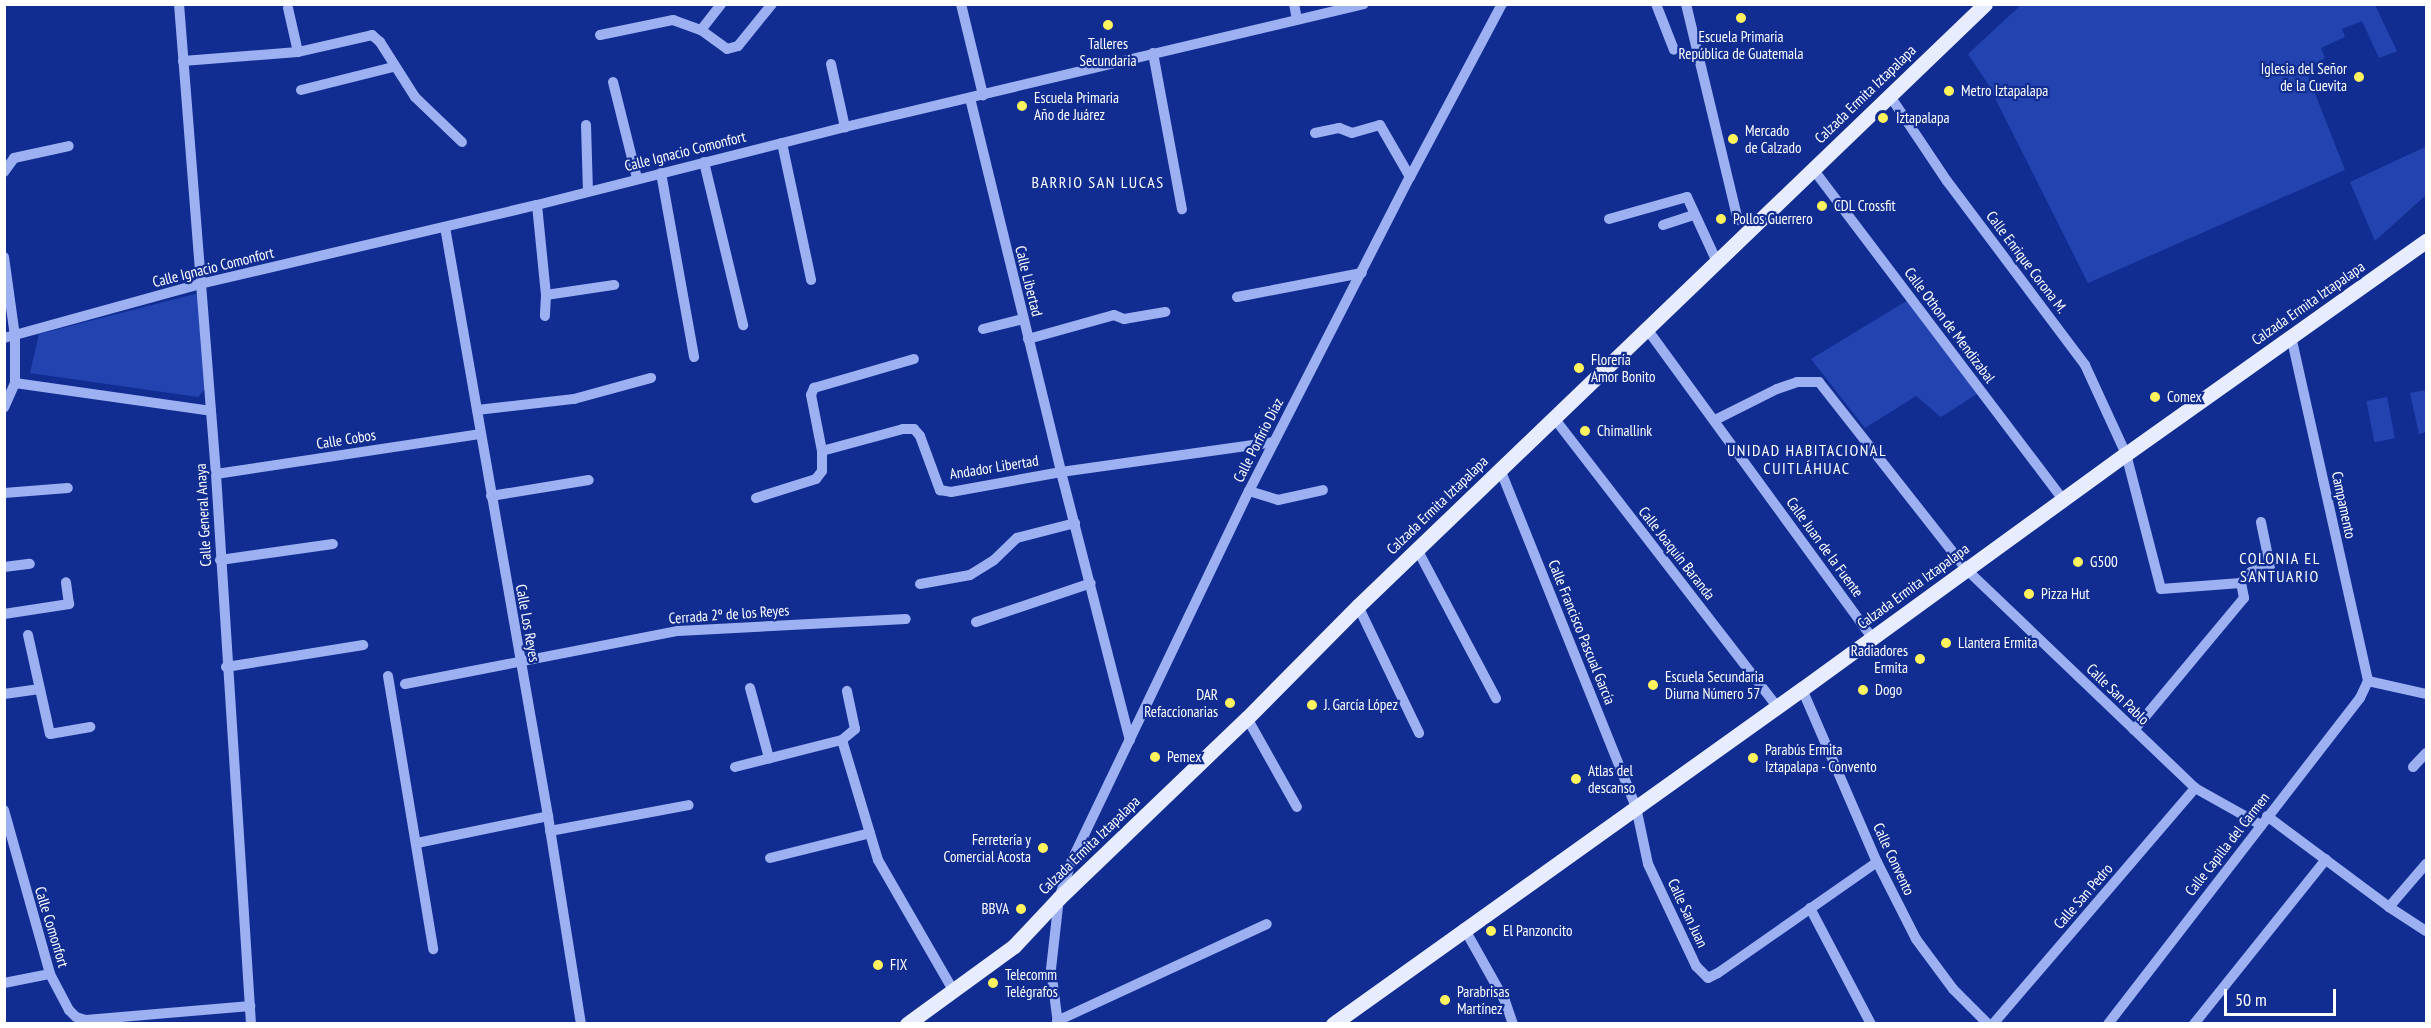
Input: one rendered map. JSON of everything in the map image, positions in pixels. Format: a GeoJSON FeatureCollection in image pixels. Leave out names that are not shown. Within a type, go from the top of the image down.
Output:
{"type":"FeatureCollection","features":[{"type":"Feature","properties":{"kind":"main road","name":"Calzada Ermita Iztapalapa"},"geometry":{"type":"LineString","coordinates":[[907,1023],[1014,946],[1059,898],[1247,718],[1358,606],[1985,4]]}},
{"type":"Feature","properties":{"kind":"main road","name":"Calzada Ermita Iztapalapa"},"geometry":{"type":"LineString","coordinates":[[1332,1023],[1777,707],[2291,336],[2427,242]]}},
{"type":"Feature","properties":{"kind":"street","name":"Calle General Anaya"},"geometry":{"type":"LineString","coordinates":[[179,4],[216,474],[226,667],[251,1023]]}},
{"type":"Feature","properties":{"kind":"street"},"geometry":{"type":"LineString","coordinates":[[700,30],[721,4]]}},
{"type":"Feature","properties":{"kind":"street"},"geometry":{"type":"LineString","coordinates":[[600,35],[673,20],[700,30],[727,49],[738,46],[772,4]]}},
{"type":"Feature","properties":{"kind":"street"},"geometry":{"type":"LineString","coordinates":[[961,4],[983,95]]}},
{"type":"Feature","properties":{"kind":"street"},"geometry":{"type":"LineString","coordinates":[[1294,4],[1297,20]]}},
{"type":"Feature","properties":{"kind":"street","name":"Calle Ignacio Comonfort"},"geometry":{"type":"LineString","coordinates":[[10,337],[200,284],[537,205],[845,127],[1364,4]]}},
{"type":"Feature","properties":{"kind":"street","name":"Calle Porfirio Díaz"},"geometry":{"type":"LineString","coordinates":[[1058,1022],[1051,969],[1059,898],[1072,860],[1249,491],[1410,177],[1503,4]]}},
{"type":"Feature","properties":{"kind":"street"},"geometry":{"type":"LineString","coordinates":[[1656,4],[1674,50]]}},
{"type":"Feature","properties":{"kind":"street"},"geometry":{"type":"LineString","coordinates":[[1686,4],[1738,220]]}},
{"type":"Feature","properties":{"kind":"street"},"geometry":{"type":"LineString","coordinates":[[288,8],[298,52]]}},
{"type":"Feature","properties":{"kind":"street"},"geometry":{"type":"LineString","coordinates":[[183,61],[298,52],[372,35],[380,42],[393,66],[415,97],[462,142]]}},
{"type":"Feature","properties":{"kind":"street"},"geometry":{"type":"LineString","coordinates":[[1153,53],[1182,209]]}},
{"type":"Feature","properties":{"kind":"street"},"geometry":{"type":"LineString","coordinates":[[831,63],[845,127]]}},
{"type":"Feature","properties":{"kind":"street"},"geometry":{"type":"LineString","coordinates":[[301,90],[393,66]]}},
{"type":"Feature","properties":{"kind":"street"},"geometry":{"type":"LineString","coordinates":[[613,82],[638,178]]}},
{"type":"Feature","properties":{"kind":"street","name":"Calle Enrique Corona M."},"geometry":{"type":"LineString","coordinates":[[1890,96],[1947,181],[2085,364],[2126,454],[2161,589],[2241,584]]}},
{"type":"Feature","properties":{"kind":"street","name":"Calle Libertad"},"geometry":{"type":"LineString","coordinates":[[970,98],[1061,472],[1130,740]]}},
{"type":"Feature","properties":{"kind":"street"},"geometry":{"type":"LineString","coordinates":[[586,125],[588,191]]}},
{"type":"Feature","properties":{"kind":"street"},"geometry":{"type":"LineString","coordinates":[[1315,133],[1339,128],[1352,132],[1380,125],[1410,177]]}},
{"type":"Feature","properties":{"kind":"street"},"geometry":{"type":"LineString","coordinates":[[782,143],[811,280]]}},
{"type":"Feature","properties":{"kind":"street"},"geometry":{"type":"LineString","coordinates":[[4,172],[14,158],[69,146]]}},
{"type":"Feature","properties":{"kind":"street"},"geometry":{"type":"LineString","coordinates":[[704,162],[742,325]]}},
{"type":"Feature","properties":{"kind":"street","name":"Calle Othon de Mendizabal"},"geometry":{"type":"LineString","coordinates":[[1813,169],[2063,500]]}},
{"type":"Feature","properties":{"kind":"street"},"geometry":{"type":"LineString","coordinates":[[661,173],[694,357]]}},
{"type":"Feature","properties":{"kind":"street"},"geometry":{"type":"LineString","coordinates":[[1610,219],[1687,198],[1717,262]]}},
{"type":"Feature","properties":{"kind":"street"},"geometry":{"type":"LineString","coordinates":[[537,205],[546,295],[545,316]]}},
{"type":"Feature","properties":{"kind":"street"},"geometry":{"type":"LineString","coordinates":[[1663,225],[1694,215]]}},
{"type":"Feature","properties":{"kind":"street","name":"Calle Los Reyes"},"geometry":{"type":"LineString","coordinates":[[445,227],[548,816],[581,1023]]}},
{"type":"Feature","properties":{"kind":"street"},"geometry":{"type":"LineString","coordinates":[[4,257],[15,383],[4,408]]}},
{"type":"Feature","properties":{"kind":"street"},"geometry":{"type":"LineString","coordinates":[[1237,297],[1362,273]]}},
{"type":"Feature","properties":{"kind":"street"},"geometry":{"type":"LineString","coordinates":[[546,295],[614,285]]}},
{"type":"Feature","properties":{"kind":"street"},"geometry":{"type":"LineString","coordinates":[[1028,339],[1114,315],[1124,319],[1165,312]]}},
{"type":"Feature","properties":{"kind":"street"},"geometry":{"type":"LineString","coordinates":[[983,329],[1023,319]]}},
{"type":"Feature","properties":{"kind":"street","name":"Calle Juan de la Fuente"},"geometry":{"type":"LineString","coordinates":[[1647,328],[1872,638]]}},
{"type":"Feature","properties":{"kind":"street","name":"Campamento"},"geometry":{"type":"LineString","coordinates":[[2291,336],[2368,681]]}},
{"type":"Feature","properties":{"kind":"street"},"geometry":{"type":"LineString","coordinates":[[756,498],[816,479],[822,471],[822,452],[811,395],[814,388],[914,359]]}},
{"type":"Feature","properties":{"kind":"street"},"geometry":{"type":"LineString","coordinates":[[477,410],[574,399],[651,378]]}},
{"type":"Feature","properties":{"kind":"street","name":"Calle San Pablo"},"geometry":{"type":"LineString","coordinates":[[1715,420],[1777,389],[1809,380],[1819,382],[1966,569],[2195,788],[2264,820],[2326,859],[2389,907],[2427,931]]}},
{"type":"Feature","properties":{"kind":"street"},"geometry":{"type":"LineString","coordinates":[[15,383],[211,411]]}},
{"type":"Feature","properties":{"kind":"street","name":"Calle Joaquín Baranda"},"geometry":{"type":"LineString","coordinates":[[1554,418],[1777,707]]}},
{"type":"Feature","properties":{"kind":"street","name":"Andador Libertad"},"geometry":{"type":"LineString","coordinates":[[822,452],[903,429],[914,429],[920,436],[940,490],[951,492],[1061,472]]}},
{"type":"Feature","properties":{"kind":"street","name":"Calle Cobos"},"geometry":{"type":"LineString","coordinates":[[216,474],[481,434]]}},
{"type":"Feature","properties":{"kind":"street"},"geometry":{"type":"LineString","coordinates":[[1061,472],[1274,442]]}},
{"type":"Feature","properties":{"kind":"street","name":"Calle Francisco Pascual García"},"geometry":{"type":"LineString","coordinates":[[1500,469],[1636,807]]}},
{"type":"Feature","properties":{"kind":"street"},"geometry":{"type":"LineString","coordinates":[[491,496],[589,480]]}},
{"type":"Feature","properties":{"kind":"street"},"geometry":{"type":"LineString","coordinates":[[4,493],[68,488]]}},
{"type":"Feature","properties":{"kind":"street"},"geometry":{"type":"LineString","coordinates":[[1249,491],[1278,500],[1323,490]]}},
{"type":"Feature","properties":{"kind":"street"},"geometry":{"type":"LineString","coordinates":[[2134,730],[2244,598],[2241,584],[2252,572],[2270,566],[2261,522]]}},
{"type":"Feature","properties":{"kind":"street"},"geometry":{"type":"LineString","coordinates":[[920,584],[970,575],[994,560],[1017,538],[1075,523]]}},
{"type":"Feature","properties":{"kind":"street"},"geometry":{"type":"LineString","coordinates":[[220,560],[333,544]]}},
{"type":"Feature","properties":{"kind":"street"},"geometry":{"type":"LineString","coordinates":[[1417,549],[1496,698]]}},
{"type":"Feature","properties":{"kind":"street"},"geometry":{"type":"LineString","coordinates":[[4,567],[30,564]]}},
{"type":"Feature","properties":{"kind":"street"},"geometry":{"type":"LineString","coordinates":[[4,614],[69,604],[66,582]]}},
{"type":"Feature","properties":{"kind":"street"},"geometry":{"type":"LineString","coordinates":[[976,622],[1091,582]]}},
{"type":"Feature","properties":{"kind":"street"},"geometry":{"type":"LineString","coordinates":[[1358,606],[1419,734]]}},
{"type":"Feature","properties":{"kind":"street","name":"Cerrada 2º de los Reyes"},"geometry":{"type":"LineString","coordinates":[[405,684],[678,631],[906,620]]}},
{"type":"Feature","properties":{"kind":"street"},"geometry":{"type":"LineString","coordinates":[[28,635],[50,734],[90,727]]}},
{"type":"Feature","properties":{"kind":"street"},"geometry":{"type":"LineString","coordinates":[[226,667],[363,645]]}},
{"type":"Feature","properties":{"kind":"street"},"geometry":{"type":"LineString","coordinates":[[388,676],[433,949]]}},
{"type":"Feature","properties":{"kind":"street"},"geometry":{"type":"LineString","coordinates":[[2368,681],[2427,694]]}},
{"type":"Feature","properties":{"kind":"street","name":"Calle Capilla del Carmen"},"geometry":{"type":"LineString","coordinates":[[2108,1023],[2360,698],[2368,681]]}},
{"type":"Feature","properties":{"kind":"street"},"geometry":{"type":"LineString","coordinates":[[750,688],[769,758]]}},
{"type":"Feature","properties":{"kind":"street"},"geometry":{"type":"LineString","coordinates":[[4,694],[40,689]]}},
{"type":"Feature","properties":{"kind":"street","name":"Calle Convento"},"geometry":{"type":"LineString","coordinates":[[1802,689],[1877,862],[1916,939],[1953,989],[1988,1023]]}},
{"type":"Feature","properties":{"kind":"street"},"geometry":{"type":"LineString","coordinates":[[735,767],[842,740],[855,729],[847,691]]}},
{"type":"Feature","properties":{"kind":"street"},"geometry":{"type":"LineString","coordinates":[[1247,718],[1297,807]]}},
{"type":"Feature","properties":{"kind":"street"},"geometry":{"type":"LineString","coordinates":[[842,740],[878,860],[954,990]]}},
{"type":"Feature","properties":{"kind":"street"},"geometry":{"type":"LineString","coordinates":[[2413,767],[2427,753]]}},
{"type":"Feature","properties":{"kind":"street","name":"Calle San Pedro"},"geometry":{"type":"LineString","coordinates":[[1993,1023],[2195,788]]}},
{"type":"Feature","properties":{"kind":"street"},"geometry":{"type":"LineString","coordinates":[[550,831],[689,805]]}},
{"type":"Feature","properties":{"kind":"street","name":"Calle San Juan"},"geometry":{"type":"LineString","coordinates":[[1636,807],[1648,864],[1696,966],[1708,978],[1877,862]]}},
{"type":"Feature","properties":{"kind":"street","name":"Calle Comonfort"},"geometry":{"type":"LineString","coordinates":[[4,810],[50,974],[69,1010],[86,1020],[250,1006]]}},
{"type":"Feature","properties":{"kind":"street"},"geometry":{"type":"LineString","coordinates":[[417,843],[548,816]]}},
{"type":"Feature","properties":{"kind":"street"},"geometry":{"type":"LineString","coordinates":[[770,858],[870,833]]}},
{"type":"Feature","properties":{"kind":"street"},"geometry":{"type":"LineString","coordinates":[[2194,1023],[2326,859]]}},
{"type":"Feature","properties":{"kind":"street"},"geometry":{"type":"LineString","coordinates":[[2389,907],[2427,864]]}},
{"type":"Feature","properties":{"kind":"street"},"geometry":{"type":"LineString","coordinates":[[1810,908],[1871,1023]]}},
{"type":"Feature","properties":{"kind":"street"},"geometry":{"type":"LineString","coordinates":[[1058,1022],[1267,924]]}},
{"type":"Feature","properties":{"kind":"street"},"geometry":{"type":"LineString","coordinates":[[1464,928],[1505,1001],[1513,1023]]}},
{"type":"Feature","properties":{"kind":"street"},"geometry":{"type":"LineString","coordinates":[[4,983],[50,974]]}},
{"type":"Feature","properties":{"kind":"shaded area"},"geometry":{"type":"Polygon","coordinates":[[[2022,4],[2375,5],[2397,51],[2379,58],[2362,21],[2342,29],[2345,37],[2321,48],[2325,58],[2305,68],[2345,170],[2088,283],[1988,84],[1968,54],[2022,4]]]}},
{"type":"Feature","properties":{"kind":"shaded area"},"geometry":{"type":"Polygon","coordinates":[[[2425,147],[2426,195],[2375,241],[2350,182],[2425,147]]]}},
{"type":"Feature","properties":{"kind":"shaded area"},"geometry":{"type":"Polygon","coordinates":[[[199,293],[206,388],[198,397],[30,373],[39,334],[199,293]]]}},
{"type":"Feature","properties":{"kind":"shaded area"},"geometry":{"type":"Polygon","coordinates":[[[1908,300],[1980,392],[1941,417],[1916,396],[1865,428],[1811,359],[1908,300]]]}},
{"type":"Feature","properties":{"kind":"shaded area"},"geometry":{"type":"Polygon","coordinates":[[[2426,390],[2426,432],[2419,434],[2410,393],[2426,390]]]}},
{"type":"Feature","properties":{"kind":"shaded area"},"geometry":{"type":"Polygon","coordinates":[[[2387,397],[2395,438],[2374,442],[2366,401],[2387,397]]]}},
{"type":"Feature","properties":{"kind":"place","name":"Escuela Primaria República de Guatemala"},"geometry":{"type":"Point","coordinates":[1741,18]}},
{"type":"Feature","properties":{"kind":"place","name":"Talleres Secundaria"},"geometry":{"type":"Point","coordinates":[1108,25]}},
{"type":"Feature","properties":{"kind":"place","name":"Iglesia del Señor de la Cuevita"},"geometry":{"type":"Point","coordinates":[2359,77]}},
{"type":"Feature","properties":{"kind":"place","name":"Metro Iztapalapa"},"geometry":{"type":"Point","coordinates":[1949,91]}},
{"type":"Feature","properties":{"kind":"place","name":"Escuela Primaria Año de Juárez"},"geometry":{"type":"Point","coordinates":[1022,106]}},
{"type":"Feature","properties":{"kind":"place","name":"Iztapalapa"},"geometry":{"type":"Point","coordinates":[1883,118]}},
{"type":"Feature","properties":{"kind":"place","name":"Mercado de Calzado"},"geometry":{"type":"Point","coordinates":[1733,139]}},
{"type":"Feature","properties":{"kind":"place","name":"CDL Crossfit"},"geometry":{"type":"Point","coordinates":[1822,206]}},
{"type":"Feature","properties":{"kind":"place","name":"Pollos Guerrero"},"geometry":{"type":"Point","coordinates":[1721,219]}},
{"type":"Feature","properties":{"kind":"place","name":"Florería Amor Bonito"},"geometry":{"type":"Point","coordinates":[1579,368]}},
{"type":"Feature","properties":{"kind":"place","name":"Comex"},"geometry":{"type":"Point","coordinates":[2155,397]}},
{"type":"Feature","properties":{"kind":"place","name":"Chimallink"},"geometry":{"type":"Point","coordinates":[1585,431]}},
{"type":"Feature","properties":{"kind":"place","name":"G500"},"geometry":{"type":"Point","coordinates":[2078,562]}},
{"type":"Feature","properties":{"kind":"place","name":"Pizza Hut"},"geometry":{"type":"Point","coordinates":[2029,594]}},
{"type":"Feature","properties":{"kind":"place","name":"Llantera Ermita"},"geometry":{"type":"Point","coordinates":[1946,643]}},
{"type":"Feature","properties":{"kind":"place","name":"Radiadores Ermita"},"geometry":{"type":"Point","coordinates":[1920,659]}},
{"type":"Feature","properties":{"kind":"place","name":"Escuela Secundaria Diurna Número 57"},"geometry":{"type":"Point","coordinates":[1653,685]}},
{"type":"Feature","properties":{"kind":"place","name":"Dogo"},"geometry":{"type":"Point","coordinates":[1863,690]}},
{"type":"Feature","properties":{"kind":"place","name":"DAR Refaccionarias"},"geometry":{"type":"Point","coordinates":[1230,703]}},
{"type":"Feature","properties":{"kind":"place","name":"J. García López"},"geometry":{"type":"Point","coordinates":[1312,705]}},
{"type":"Feature","properties":{"kind":"place","name":"Pemex"},"geometry":{"type":"Point","coordinates":[1155,757]}},
{"type":"Feature","properties":{"kind":"place","name":"Parabús Ermita Iztapalapa - Convento"},"geometry":{"type":"Point","coordinates":[1753,758]}},
{"type":"Feature","properties":{"kind":"place","name":"Atlas del descanso"},"geometry":{"type":"Point","coordinates":[1576,779]}},
{"type":"Feature","properties":{"kind":"place","name":"Ferretería y Comercial Acosta"},"geometry":{"type":"Point","coordinates":[1043,848]}},
{"type":"Feature","properties":{"kind":"place","name":"BBVA"},"geometry":{"type":"Point","coordinates":[1021,909]}},
{"type":"Feature","properties":{"kind":"place","name":"El Panzoncito"},"geometry":{"type":"Point","coordinates":[1491,931]}},
{"type":"Feature","properties":{"kind":"place","name":"FIX"},"geometry":{"type":"Point","coordinates":[878,965]}},
{"type":"Feature","properties":{"kind":"place","name":"Telecomm Telégrafos"},"geometry":{"type":"Point","coordinates":[993,983]}},
{"type":"Feature","properties":{"kind":"place","name":"Parabrisas Martínez"},"geometry":{"type":"Point","coordinates":[1445,1000]}},
{"type":"Feature","properties":{"kind":"district","name":"BARRIO SAN LUCAS"},"geometry":{"type":"Point","coordinates":[1098,182]}},
{"type":"Feature","properties":{"kind":"district","name":"UNIDAD HABITACIONAL CUITLÁHUAC"},"geometry":{"type":"Point","coordinates":[1807,459]}},
{"type":"Feature","properties":{"kind":"district","name":"COLONIA EL SANTUARIO"},"geometry":{"type":"Point","coordinates":[2280,567]}}]}
